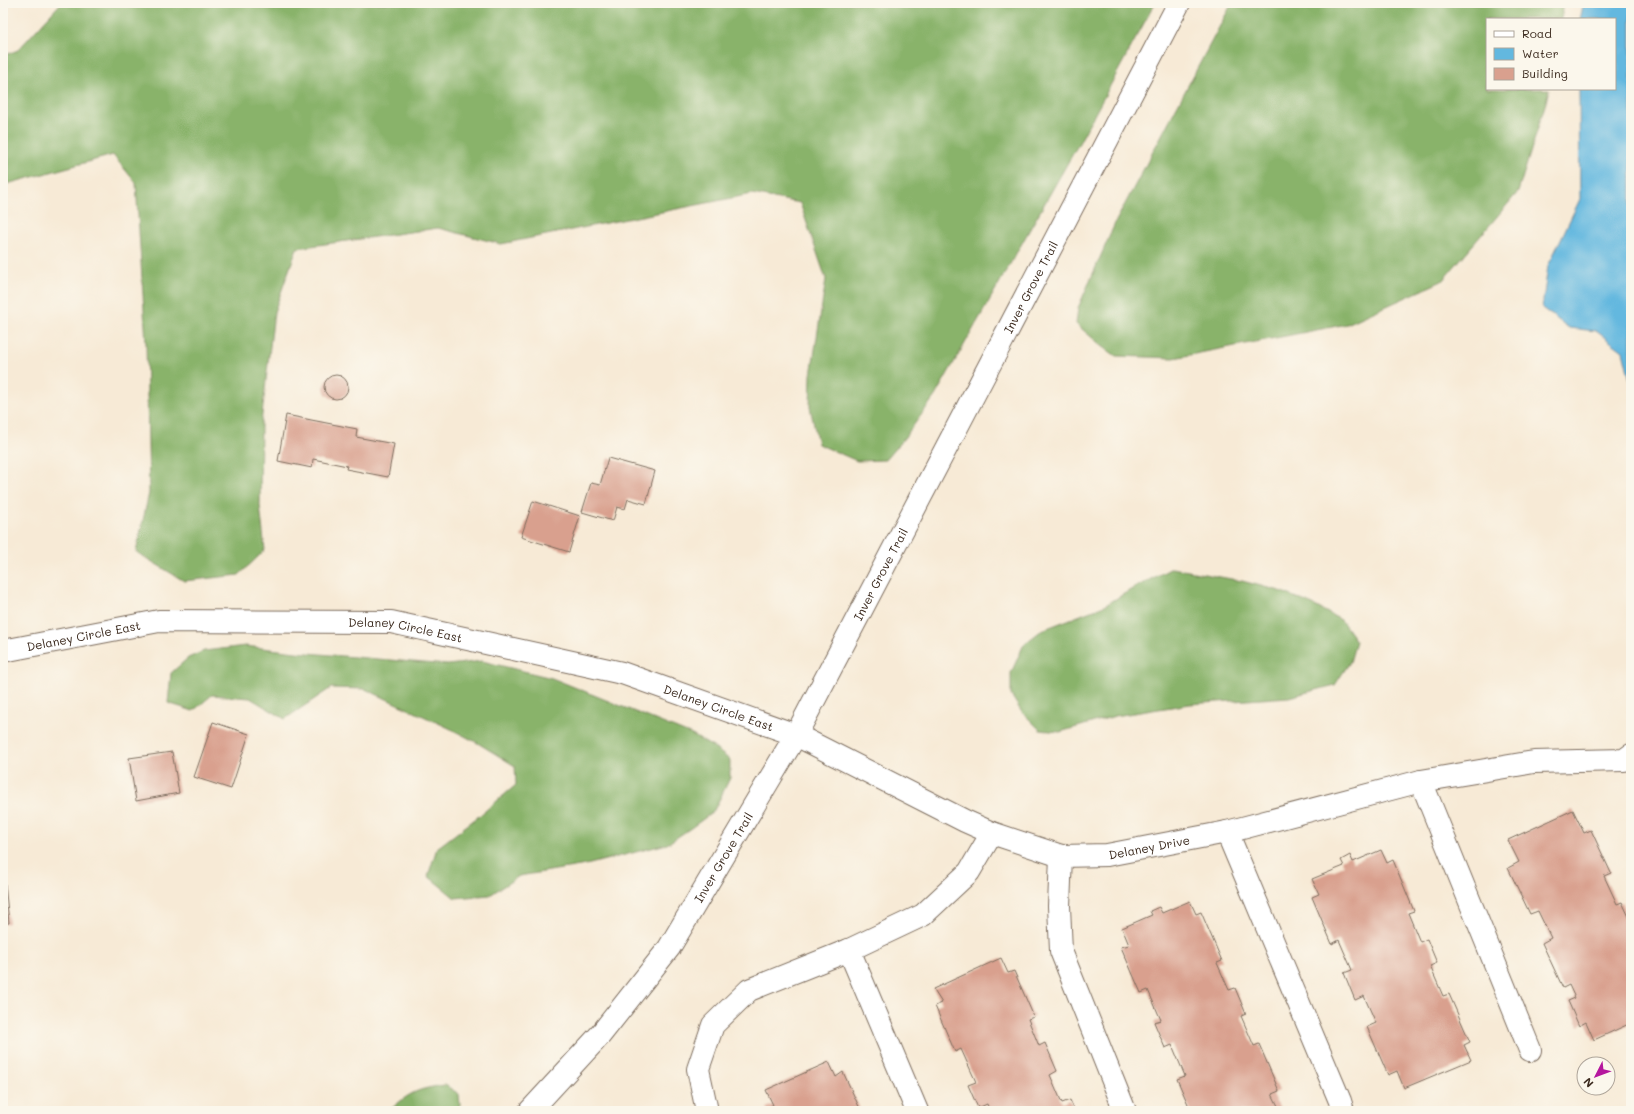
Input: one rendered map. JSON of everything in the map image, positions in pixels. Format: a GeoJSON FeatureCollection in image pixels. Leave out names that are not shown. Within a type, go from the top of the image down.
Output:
{"type":"FeatureCollection","features":[{"type":"Feature","properties":{"kind":"street","name":"Inver Grove Trail"},"geometry":{"type":"LineString","coordinates":[[530,1111],[601,1034],[669,948],[796,735],[1179,3]]}},
{"type":"Feature","properties":{"kind":"street","name":"Delaney Circle East"},"geometry":{"type":"LineString","coordinates":[[3,651],[159,621],[391,622],[622,673],[796,735]]}},
{"type":"Feature","properties":{"kind":"street","name":"Delaney Drive"},"geometry":{"type":"LineString","coordinates":[[796,735],[965,821],[1061,856],[1106,854],[1227,832],[1421,781],[1534,762],[1629,764]]}},
{"type":"Feature","properties":{"kind":"street"},"geometry":{"type":"LineString","coordinates":[[1421,781],[1530,1050]]}},
{"type":"Feature","properties":{"kind":"street"},"geometry":{"type":"LineString","coordinates":[[707,1111],[698,1069],[714,1025],[749,990],[849,950],[923,915],[969,872],[992,832]]}},
{"type":"Feature","properties":{"kind":"street"},"geometry":{"type":"LineString","coordinates":[[1227,832],[1343,1111]]}},
{"type":"Feature","properties":{"kind":"street"},"geometry":{"type":"LineString","coordinates":[[1061,856],[1059,906],[1060,951],[1126,1111]]}},
{"type":"Feature","properties":{"kind":"street"},"geometry":{"type":"LineString","coordinates":[[849,950],[917,1111]]}},
{"type":"Feature","properties":{"kind":"green space"},"geometry":{"type":"Polygon","coordinates":[[[61,3],[1155,3],[1079,143],[935,396],[905,437],[885,460],[857,461],[818,444],[810,407],[811,375],[826,279],[800,203],[752,194],[501,244],[438,228],[297,248],[274,312],[261,424],[260,506],[265,550],[239,575],[184,581],[136,552],[149,493],[146,343],[136,183],[113,155],[3,185],[3,56],[18,50],[61,3]]]}},
{"type":"Feature","properties":{"kind":"green space"},"geometry":{"type":"Polygon","coordinates":[[[1232,3],[1564,3],[1561,18],[1486,18],[1486,90],[1549,90],[1518,192],[1442,281],[1347,324],[1174,358],[1116,356],[1076,324],[1078,308],[1116,221],[1232,3]]]}},
{"type":"Feature","properties":{"kind":"green space"},"geometry":{"type":"Polygon","coordinates":[[[1172,568],[1242,581],[1280,591],[1313,605],[1341,620],[1356,641],[1350,662],[1335,685],[1289,697],[1190,704],[1115,716],[1060,732],[1040,730],[1021,711],[1011,695],[1011,673],[1024,644],[1042,630],[1104,606],[1172,568]]]}},
{"type":"Feature","properties":{"kind":"green space"},"geometry":{"type":"Polygon","coordinates":[[[245,646],[296,652],[448,665],[482,661],[552,678],[692,735],[713,747],[730,760],[730,778],[713,812],[667,844],[586,865],[519,876],[490,895],[455,898],[428,876],[437,848],[516,785],[515,766],[476,742],[449,728],[365,689],[331,688],[285,719],[250,698],[212,695],[193,711],[168,703],[171,673],[188,658],[204,651],[245,646]]]}},
{"type":"Feature","properties":{"kind":"green space"},"geometry":{"type":"Polygon","coordinates":[[[445,1085],[459,1094],[460,1105],[455,1111],[389,1111],[414,1092],[445,1085]]]}},
{"type":"Feature","properties":{"kind":"water"},"geometry":{"type":"Polygon","coordinates":[[[1584,3],[1631,3],[1631,384],[1623,351],[1596,331],[1569,328],[1542,308],[1548,266],[1580,199],[1579,90],[1616,90],[1616,18],[1580,18],[1584,3]]]}},
{"type":"Feature","properties":{"kind":"building"},"geometry":{"type":"Polygon","coordinates":[[[336,375],[345,378],[348,387],[345,396],[336,399],[327,396],[324,387],[327,378],[336,375]]]}},
{"type":"Feature","properties":{"kind":"building"},"geometry":{"type":"Polygon","coordinates":[[[286,415],[357,429],[356,437],[394,444],[388,477],[346,469],[347,466],[313,459],[312,468],[278,461],[286,415]]]}},
{"type":"Feature","properties":{"kind":"building"},"geometry":{"type":"Polygon","coordinates":[[[608,458],[655,471],[646,504],[628,499],[625,509],[617,507],[613,521],[582,512],[591,483],[600,485],[608,458]]]}},
{"type":"Feature","properties":{"kind":"building"},"geometry":{"type":"Polygon","coordinates":[[[533,501],[580,516],[569,552],[521,537],[533,501]]]}},
{"type":"Feature","properties":{"kind":"building"},"geometry":{"type":"Polygon","coordinates":[[[213,722],[249,734],[231,789],[194,777],[213,722]]]}},
{"type":"Feature","properties":{"kind":"building"},"geometry":{"type":"Polygon","coordinates":[[[172,752],[179,793],[136,801],[129,758],[172,752]]]}},
{"type":"Feature","properties":{"kind":"building"},"geometry":{"type":"Polygon","coordinates":[[[1573,810],[1584,833],[1591,830],[1611,873],[1604,876],[1617,904],[1622,902],[1631,921],[1631,1023],[1594,1040],[1586,1022],[1579,1026],[1568,1001],[1575,998],[1569,985],[1563,988],[1542,943],[1551,938],[1538,911],[1530,914],[1508,868],[1519,862],[1508,840],[1573,810]]]}},
{"type":"Feature","properties":{"kind":"building"},"geometry":{"type":"Polygon","coordinates":[[[1381,850],[1387,863],[1393,860],[1414,911],[1408,913],[1420,942],[1427,939],[1437,963],[1430,966],[1443,996],[1449,994],[1470,1042],[1464,1045],[1471,1060],[1404,1088],[1397,1071],[1388,1075],[1367,1027],[1376,1023],[1364,996],[1355,1000],[1344,973],[1352,970],[1339,940],[1332,944],[1312,897],[1319,894],[1312,879],[1344,866],[1341,860],[1350,855],[1353,862],[1381,850]]]}},
{"type":"Feature","properties":{"kind":"building"},"geometry":{"type":"Polygon","coordinates":[[[3,883],[5,883],[9,923],[3,924],[3,883]]]}},
{"type":"Feature","properties":{"kind":"building"},"geometry":{"type":"Polygon","coordinates":[[[1190,901],[1196,914],[1201,912],[1222,961],[1217,963],[1229,990],[1235,988],[1246,1014],[1241,1016],[1254,1046],[1259,1044],[1279,1091],[1272,1094],[1279,1108],[1272,1111],[1191,1111],[1177,1079],[1185,1076],[1172,1045],[1165,1048],[1154,1022],[1161,1020],[1148,990],[1141,993],[1121,947],[1129,945],[1122,928],[1152,915],[1150,911],[1159,907],[1162,913],[1190,901]]]}},
{"type":"Feature","properties":{"kind":"building"},"geometry":{"type":"Polygon","coordinates":[[[1001,958],[1008,973],[1014,971],[1034,1017],[1028,1019],[1039,1046],[1045,1043],[1057,1071],[1050,1075],[1062,1103],[1070,1100],[1075,1111],[990,1111],[987,1104],[978,1108],[968,1085],[976,1082],[961,1049],[955,1052],[935,1006],[942,1003],[933,989],[1001,958]]]}},
{"type":"Feature","properties":{"kind":"building"},"geometry":{"type":"Polygon","coordinates":[[[829,1062],[836,1077],[843,1072],[861,1111],[768,1111],[766,1108],[773,1105],[766,1090],[829,1062]]]}}]}
